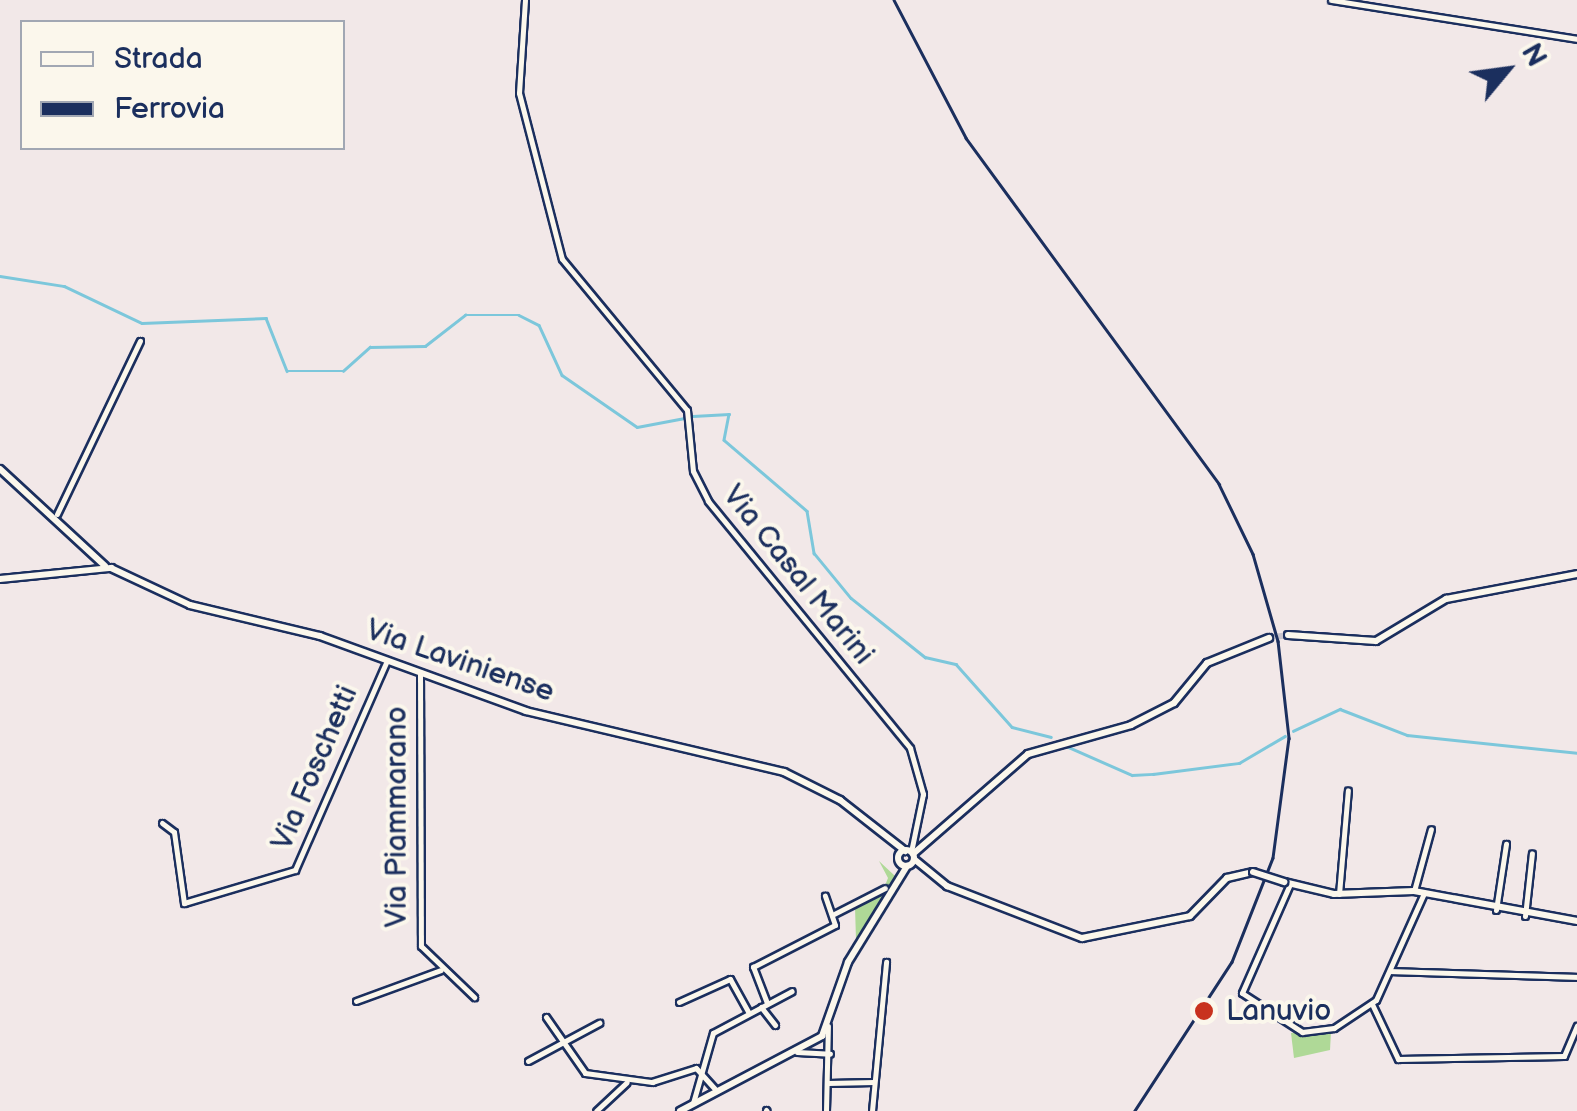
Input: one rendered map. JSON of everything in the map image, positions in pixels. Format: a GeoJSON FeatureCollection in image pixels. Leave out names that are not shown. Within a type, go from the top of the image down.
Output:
{"type":"FeatureCollection","features":[{"type":"Feature","properties":{"kind":"street","name":"Via Casal Marini"},"geometry":{"type":"LineString","coordinates":[[524,0],[518,93],[564,264],[686,410],[694,474],[713,508],[910,748],[924,792],[908,858]]}},
{"type":"Feature","properties":{"kind":"street"},"geometry":{"type":"LineString","coordinates":[[1332,0],[1577,39]]}},
{"type":"Feature","properties":{"kind":"street"},"geometry":{"type":"LineString","coordinates":[[57,514],[140,340]]}},
{"type":"Feature","properties":{"kind":"street"},"geometry":{"type":"LineString","coordinates":[[0,469],[57,514],[106,566]]}},
{"type":"Feature","properties":{"kind":"street"},"geometry":{"type":"LineString","coordinates":[[0,579],[106,566]]}},
{"type":"Feature","properties":{"kind":"street","name":"Via Laviniense"},"geometry":{"type":"LineString","coordinates":[[106,566],[197,607],[387,660],[535,714],[788,773],[893,840],[927,872],[1088,938],[1190,916],[1228,878],[1253,872],[1287,883]]}},
{"type":"Feature","properties":{"kind":"street"},"geometry":{"type":"LineString","coordinates":[[1288,636],[1380,640],[1446,599],[1577,574]]}},
{"type":"Feature","properties":{"kind":"street"},"geometry":{"type":"LineString","coordinates":[[826,1111],[828,1026],[847,964],[908,858],[1028,754],[1131,726],[1174,703],[1207,664],[1268,638]]}},
{"type":"Feature","properties":{"kind":"street","name":"Via Foschetti"},"geometry":{"type":"LineString","coordinates":[[162,823],[174,832],[184,903],[295,870],[387,660]]}},
{"type":"Feature","properties":{"kind":"street","name":"Via Piammarano"},"geometry":{"type":"LineString","coordinates":[[420,672],[420,944],[441,970],[474,998]]}},
{"type":"Feature","properties":{"kind":"street"},"geometry":{"type":"LineString","coordinates":[[1339,894],[1348,790]]}},
{"type":"Feature","properties":{"kind":"street"},"geometry":{"type":"LineString","coordinates":[[1414,891],[1431,829]]}},
{"type":"Feature","properties":{"kind":"street"},"geometry":{"type":"LineString","coordinates":[[1496,910],[1506,844]]}},
{"type":"Feature","properties":{"kind":"street"},"geometry":{"type":"LineString","coordinates":[[1524,916],[1532,852]]}},
{"type":"Feature","properties":{"kind":"street"},"geometry":{"type":"LineString","coordinates":[[1424,893],[1391,971],[1372,1004],[1320,1032],[1286,1028],[1263,1014],[1242,989],[1287,883],[1339,894],[1414,891],[1424,893],[1496,910],[1524,916],[1576,921]]}},
{"type":"Feature","properties":{"kind":"street"},"geometry":{"type":"LineString","coordinates":[[834,914],[886,888]]}},
{"type":"Feature","properties":{"kind":"street"},"geometry":{"type":"LineString","coordinates":[[775,1025],[764,1005],[754,966],[832,928],[834,914],[825,896]]}},
{"type":"Feature","properties":{"kind":"street"},"geometry":{"type":"LineString","coordinates":[[872,1111],[886,962]]}},
{"type":"Feature","properties":{"kind":"street"},"geometry":{"type":"LineString","coordinates":[[356,1000],[441,970]]}},
{"type":"Feature","properties":{"kind":"street"},"geometry":{"type":"LineString","coordinates":[[1391,971],[1577,977]]}},
{"type":"Feature","properties":{"kind":"street"},"geometry":{"type":"LineString","coordinates":[[678,1002],[730,980],[749,1013]]}},
{"type":"Feature","properties":{"kind":"street"},"geometry":{"type":"LineString","coordinates":[[693,1103],[713,1033],[792,991]]}},
{"type":"Feature","properties":{"kind":"street"},"geometry":{"type":"LineString","coordinates":[[1372,1004],[1400,1059],[1566,1056],[1577,1026]]}},
{"type":"Feature","properties":{"kind":"street"},"geometry":{"type":"LineString","coordinates":[[546,1017],[580,1070],[627,1082],[702,1072]]}},
{"type":"Feature","properties":{"kind":"street"},"geometry":{"type":"LineString","coordinates":[[528,1061],[599,1023]]}},
{"type":"Feature","properties":{"kind":"street"},"geometry":{"type":"LineString","coordinates":[[680,1111],[797,1052],[828,1026]]}},
{"type":"Feature","properties":{"kind":"street"},"geometry":{"type":"LineString","coordinates":[[797,1052],[830,1054]]}},
{"type":"Feature","properties":{"kind":"street"},"geometry":{"type":"LineString","coordinates":[[702,1072],[716,1090]]}},
{"type":"Feature","properties":{"kind":"street"},"geometry":{"type":"LineString","coordinates":[[596,1111],[627,1082]]}},
{"type":"Feature","properties":{"kind":"street"},"geometry":{"type":"LineString","coordinates":[[828,1083],[874,1082]]}},
{"type":"Feature","properties":{"kind":"street"},"geometry":{"type":"LineString","coordinates":[[701,1111],[704,1097]]}},
{"type":"Feature","properties":{"kind":"green space"},"geometry":{"type":"Polygon","coordinates":[[[879,861],[895,876],[856,940],[855,907],[882,893],[888,878],[879,861]]]}},
{"type":"Feature","properties":{"kind":"green space"},"geometry":{"type":"Polygon","coordinates":[[[1331,1032],[1330,1050],[1294,1058],[1291,1033],[1331,1032]]]}},
{"type":"Feature","properties":{"kind":"waterway"},"geometry":{"type":"LineString","coordinates":[[0,276],[64,286],[142,323],[266,318],[287,371],[343,371],[370,347],[425,346],[465,315],[519,315],[539,325],[562,375],[637,427],[684,418]]}},
{"type":"Feature","properties":{"kind":"waterway"},"geometry":{"type":"LineString","coordinates":[[693,416],[729,414],[724,440],[807,511],[814,553],[851,598],[925,657],[956,664],[1012,727],[1051,737]]}},
{"type":"Feature","properties":{"kind":"waterway"},"geometry":{"type":"LineString","coordinates":[[1293,731],[1340,709],[1407,735],[1577,753]]}},
{"type":"Feature","properties":{"kind":"waterway"},"geometry":{"type":"LineString","coordinates":[[1066,746],[1132,775],[1239,763],[1285,736]]}},
{"type":"Feature","properties":{"kind":"tunnel"},"geometry":{"type":"LineString","coordinates":[[1269,638],[1288,635]]}},
{"type":"Feature","properties":{"kind":"railway"},"geometry":{"type":"LineString","coordinates":[[894,0],[966,138],[1219,484],[1253,554],[1278,641],[1289,738],[1273,858],[1232,962],[1135,1111]]}},
{"type":"Feature","properties":{"kind":"place","name":"Lanuvio"},"geometry":{"type":"Point","coordinates":[1204,1011]}}]}
